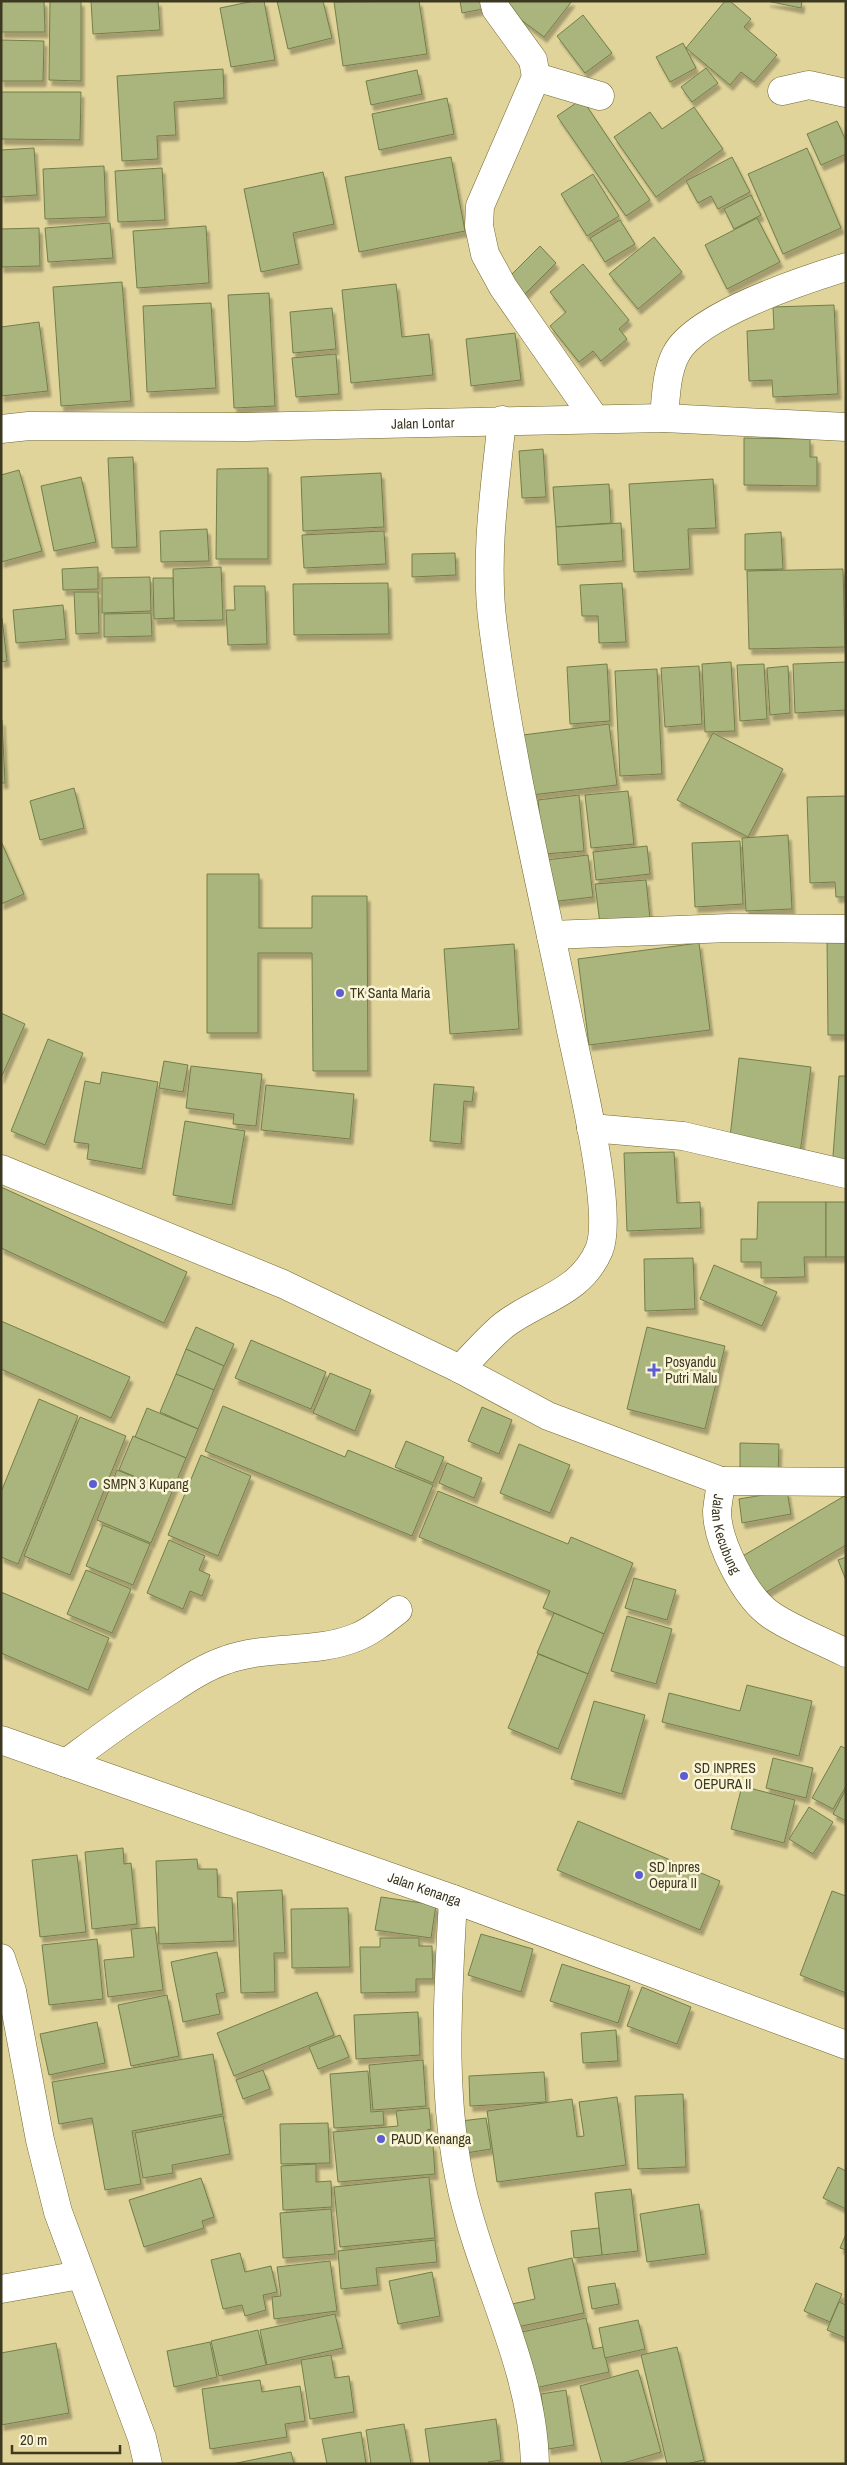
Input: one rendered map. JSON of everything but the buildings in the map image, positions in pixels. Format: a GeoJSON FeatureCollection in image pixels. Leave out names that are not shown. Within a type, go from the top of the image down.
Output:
{"type":"FeatureCollection","features":[{"type":"Feature","properties":{"kind":"street"},"geometry":{"type":"LineString","coordinates":[[494,1],[496,9],[533,60],[536,76],[480,206],[479,226],[485,254],[503,287],[595,419]]}},
{"type":"Feature","properties":{"kind":"street"},"geometry":{"type":"LineString","coordinates":[[536,76],[600,96]]}},
{"type":"Feature","properties":{"kind":"street"},"geometry":{"type":"LineString","coordinates":[[782,92],[809,85],[846,93]]}},
{"type":"Feature","properties":{"kind":"street"},"geometry":{"type":"LineString","coordinates":[[664,418],[670,371],[676,354],[690,336],[719,318],[799,281],[846,267]]}},
{"type":"Feature","properties":{"kind":"street","name":"Jalan Lontar"},"geometry":{"type":"LineString","coordinates":[[1,429],[29,426],[246,428],[502,420],[664,418],[846,426]]}},
{"type":"Feature","properties":{"kind":"street"},"geometry":{"type":"LineString","coordinates":[[460,1369],[502,1327],[522,1312],[552,1298],[582,1277],[600,1248],[603,1211],[591,1128],[503,696],[492,621],[491,559],[502,420]]}},
{"type":"Feature","properties":{"kind":"street"},"geometry":{"type":"LineString","coordinates":[[551,935],[729,928],[846,930]]}},
{"type":"Feature","properties":{"kind":"street"},"geometry":{"type":"LineString","coordinates":[[591,1128],[683,1136],[846,1174]]}},
{"type":"Feature","properties":{"kind":"street","name":"Jalan Kecubung"},"geometry":{"type":"LineString","coordinates":[[1,1168],[283,1284],[460,1369],[548,1416],[721,1481],[717,1513],[723,1541],[744,1585],[755,1600],[771,1614],[846,1653]]}},
{"type":"Feature","properties":{"kind":"street"},"geometry":{"type":"LineString","coordinates":[[721,1481],[846,1482]]}},
{"type":"Feature","properties":{"kind":"street"},"geometry":{"type":"LineString","coordinates":[[66,1763],[135,1712],[198,1672],[226,1659],[260,1651],[329,1644],[356,1638],[377,1626],[398,1610]]}},
{"type":"Feature","properties":{"kind":"street","name":"Jalan Kenanga"},"geometry":{"type":"LineString","coordinates":[[1,1740],[452,1899],[846,2045]]}},
{"type":"Feature","properties":{"kind":"street"},"geometry":{"type":"LineString","coordinates":[[452,1899],[446,2045],[450,2124],[462,2190],[488,2277],[517,2361],[529,2410],[535,2464]]}},
{"type":"Feature","properties":{"kind":"street"},"geometry":{"type":"LineString","coordinates":[[1,1958],[12,1991],[40,2140],[58,2212],[80,2276],[142,2438],[148,2464]]}},
{"type":"Feature","properties":{"kind":"street"},"geometry":{"type":"LineString","coordinates":[[1,2289],[80,2276]]}},
{"type":"Feature","properties":{"kind":"place","name":"TK Santa Maria"},"geometry":{"type":"Point","coordinates":[340,993]}},
{"type":"Feature","properties":{"kind":"place","name":"Posyandu Putri Malu"},"geometry":{"type":"Point","coordinates":[654,1370]}},
{"type":"Feature","properties":{"kind":"place","name":"SMPN 3 Kupang"},"geometry":{"type":"Point","coordinates":[93,1484]}},
{"type":"Feature","properties":{"kind":"place","name":"SD INPRES OEPURA II"},"geometry":{"type":"Point","coordinates":[684,1776]}},
{"type":"Feature","properties":{"kind":"place","name":"SD Inpres Oepura II"},"geometry":{"type":"Point","coordinates":[639,1875]}},
{"type":"Feature","properties":{"kind":"place","name":"PAUD Kenanga"},"geometry":{"type":"Point","coordinates":[381,2139]}}]}
